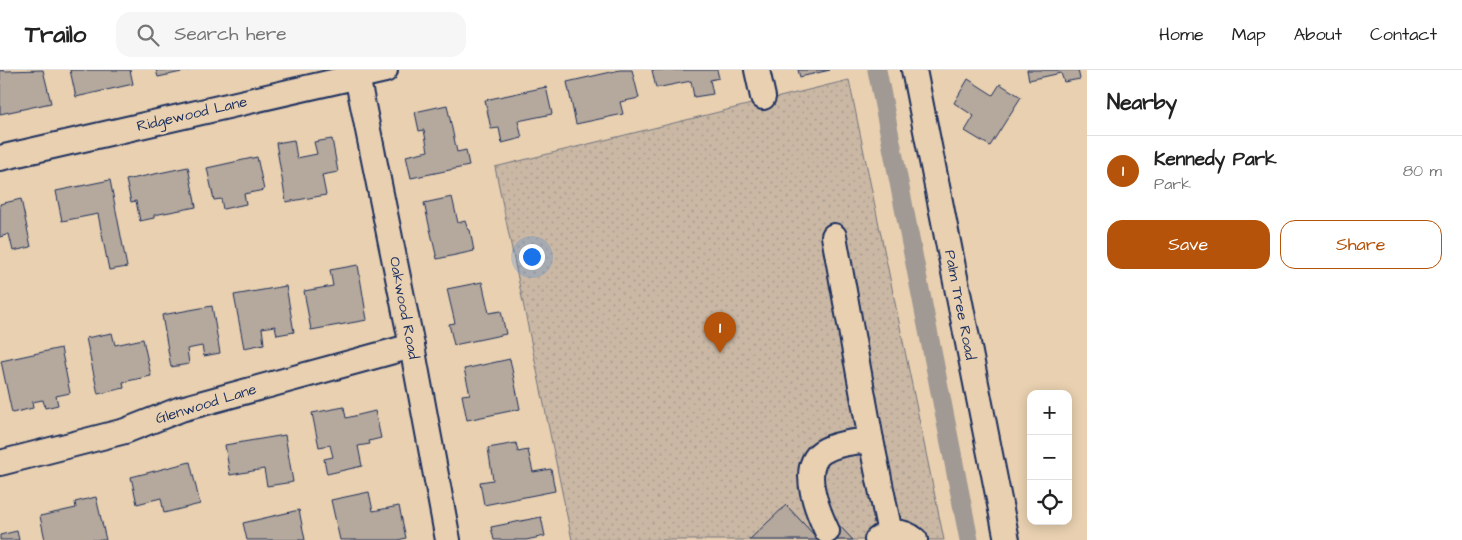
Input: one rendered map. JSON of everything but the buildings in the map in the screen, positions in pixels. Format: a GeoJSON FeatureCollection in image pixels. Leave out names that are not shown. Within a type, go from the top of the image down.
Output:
{"type":"FeatureCollection","features":[{"type":"Feature","properties":{"kind":"street","name":"Ridgewood Lane"},"geometry":{"type":"LineString","coordinates":[[0,158],[385,70]]}},
{"type":"Feature","properties":{"kind":"street"},"geometry":{"type":"LineString","coordinates":[[757,70],[763,97]]}},
{"type":"Feature","properties":{"kind":"street","name":"Palm Tree Road"},"geometry":{"type":"LineString","coordinates":[[914,70],[1002,539]]}},
{"type":"Feature","properties":{"kind":"street","name":"Oakwood Road"},"geometry":{"type":"LineString","coordinates":[[357,76],[412,346],[448,540]]}},
{"type":"Feature","properties":{"kind":"street"},"geometry":{"type":"LineString","coordinates":[[834,236],[871,440],[884,536],[898,532],[906,534],[915,540]]}},
{"type":"Feature","properties":{"kind":"street","name":"Glenwood Lane"},"geometry":{"type":"LineString","coordinates":[[0,463],[125,431],[181,409],[412,346]]}},
{"type":"Feature","properties":{"kind":"street"},"geometry":{"type":"LineString","coordinates":[[827,531],[816,506],[811,478],[812,466],[816,457],[834,446],[871,440]]}},
{"type":"Feature","properties":{"kind":"shaded area"},"geometry":{"type":"Polygon","coordinates":[[[849,80],[944,540],[572,540],[495,167],[849,80]]]}},
{"type":"Feature","properties":{"kind":"waterway"},"geometry":{"type":"LineString","coordinates":[[877,70],[969,540]]}},
{"type":"Feature","properties":{"kind":"place","name":"Kennedy Park"},"geometry":{"type":"Point","coordinates":[720,353]}}]}
